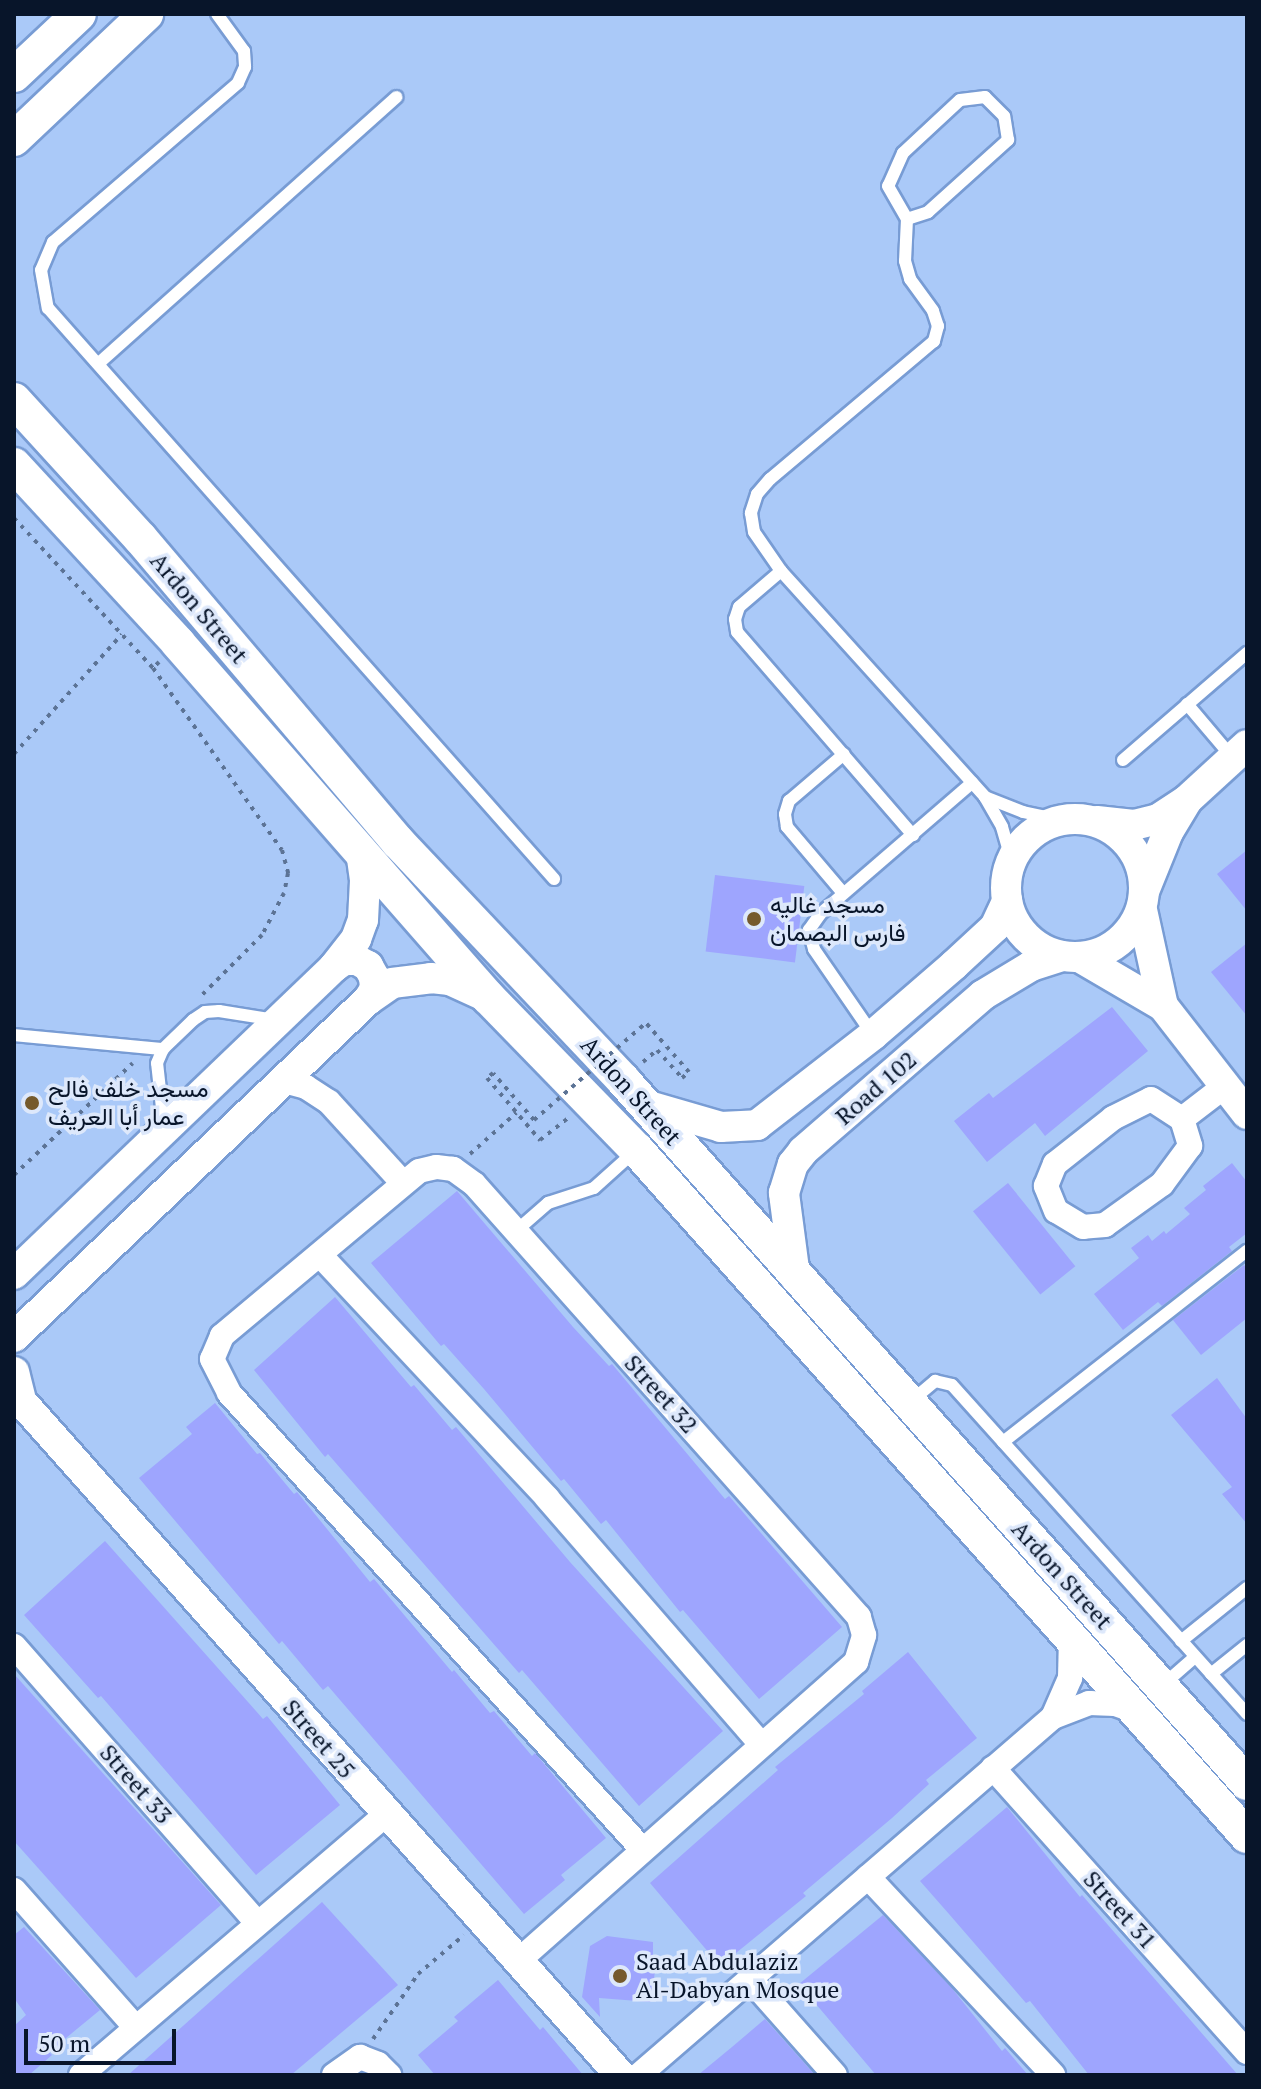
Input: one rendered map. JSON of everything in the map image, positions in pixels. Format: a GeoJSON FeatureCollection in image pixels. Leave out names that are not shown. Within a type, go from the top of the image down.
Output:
{"type":"FeatureCollection","features":[{"type":"Feature","properties":{"kind":"main road"},"geometry":{"type":"LineString","coordinates":[[78,14],[74,28],[79,42],[91,50],[105,49]]}},
{"type":"Feature","properties":{"kind":"main road"},"geometry":{"type":"LineString","coordinates":[[14,75],[78,14]]}},
{"type":"Feature","properties":{"kind":"main road"},"geometry":{"type":"LineString","coordinates":[[14,139],[105,49],[146,14]]}},
{"type":"Feature","properties":{"kind":"main road","name":"Ardon Street"},"geometry":{"type":"LineString","coordinates":[[14,400],[141,539],[398,842],[645,1105],[1247,1783]]}},
{"type":"Feature","properties":{"kind":"main road"},"geometry":{"type":"LineString","coordinates":[[20,472],[63,504],[122,571],[129,573],[142,566],[145,552],[141,539]]}},
{"type":"Feature","properties":{"kind":"main road","name":"Ardon Street"},"geometry":{"type":"LineString","coordinates":[[20,472],[178,643],[488,997],[637,1150],[1247,1836]]}},
{"type":"Feature","properties":{"kind":"street"},"geometry":{"type":"LineString","coordinates":[[1240,751],[1187,800],[1158,819],[1134,825],[1068,819],[1033,833],[1012,861],[1006,881],[1007,901],[1014,920],[1026,937],[1042,949],[1071,957],[1163,1006],[1247,1114]]}},
{"type":"Feature","properties":{"kind":"street"},"geometry":{"type":"LineString","coordinates":[[1071,957],[1101,954],[1119,943],[1133,928],[1168,832],[1187,800]]}},
{"type":"Feature","properties":{"kind":"street"},"geometry":{"type":"LineString","coordinates":[[1068,819],[1097,822],[1116,832],[1132,848],[1142,868],[1144,899],[1163,1006]]}},
{"type":"Feature","properties":{"kind":"street"},"geometry":{"type":"LineString","coordinates":[[14,1274],[334,967],[356,939],[363,920],[365,880],[361,853]]}},
{"type":"Feature","properties":{"kind":"street","name":"Road 102"},"geometry":{"type":"LineString","coordinates":[[645,1105],[721,1127],[757,1125],[873,1035],[995,927],[1007,901]]}},
{"type":"Feature","properties":{"kind":"street","name":"Road 102"},"geometry":{"type":"LineString","coordinates":[[795,1277],[784,1193],[793,1164],[803,1151],[983,995],[1031,966],[1071,957]]}},
{"type":"Feature","properties":{"kind":"street"},"geometry":{"type":"LineString","coordinates":[[334,967],[344,960],[357,960],[368,966],[374,977],[375,989],[368,1000]]}},
{"type":"Feature","properties":{"kind":"street"},"geometry":{"type":"LineString","coordinates":[[16,1342],[280,1080],[368,1000],[392,983],[431,978],[450,980],[488,997]]}},
{"type":"Feature","properties":{"kind":"street"},"geometry":{"type":"LineString","coordinates":[[280,1080],[306,1087],[329,1102],[402,1182]]}},
{"type":"Feature","properties":{"kind":"street"},"geometry":{"type":"LineString","coordinates":[[1182,1119],[1225,1086]]}},
{"type":"Feature","properties":{"kind":"street"},"geometry":{"type":"LineString","coordinates":[[1151,1099],[1182,1119],[1190,1146],[1162,1184],[1105,1225],[1083,1227],[1056,1211],[1046,1186],[1055,1164],[1113,1118],[1151,1099]]}},
{"type":"Feature","properties":{"kind":"street"},"geometry":{"type":"LineString","coordinates":[[453,1169],[436,1167],[419,1171],[402,1182],[222,1336],[212,1359],[229,1393],[642,1849]]}},
{"type":"Feature","properties":{"kind":"street","name":"Street 32"},"geometry":{"type":"LineString","coordinates":[[453,1169],[474,1184],[859,1617],[864,1635],[856,1662],[517,1962]]}},
{"type":"Feature","properties":{"kind":"street"},"geometry":{"type":"LineString","coordinates":[[320,1255],[547,1498],[762,1745]]}},
{"type":"Feature","properties":{"kind":"street","name":"Street 25"},"geometry":{"type":"LineString","coordinates":[[16,1390],[385,1815],[620,2075]]}},
{"type":"Feature","properties":{"kind":"street"},"geometry":{"type":"LineString","coordinates":[[1053,1717],[1070,1678],[1071,1636]]}},
{"type":"Feature","properties":{"kind":"street","name":"Street 33"},"geometry":{"type":"LineString","coordinates":[[14,1646],[257,1923]]}},
{"type":"Feature","properties":{"kind":"street"},"geometry":{"type":"LineString","coordinates":[[639,2075],[1053,1717],[1089,1703],[1115,1704],[1139,1713]]}},
{"type":"Feature","properties":{"kind":"street","name":"Street 31"},"geometry":{"type":"LineString","coordinates":[[993,1768],[1247,2052]]}},
{"type":"Feature","properties":{"kind":"street"},"geometry":{"type":"LineString","coordinates":[[81,2075],[385,1815]]}},
{"type":"Feature","properties":{"kind":"street"},"geometry":{"type":"LineString","coordinates":[[868,1877],[1053,2075]]}},
{"type":"Feature","properties":{"kind":"street"},"geometry":{"type":"LineString","coordinates":[[14,1890],[136,2028]]}},
{"type":"Feature","properties":{"kind":"street"},"geometry":{"type":"LineString","coordinates":[[750,1979],[835,2075]]}},
{"type":"Feature","properties":{"kind":"street"},"geometry":{"type":"LineString","coordinates":[[334,2075],[360,2057],[378,2064],[389,2075]]}},
{"type":"Feature","properties":{"kind":"lane"},"geometry":{"type":"LineString","coordinates":[[217,14],[244,51],[245,67],[238,83],[53,242],[41,270],[48,308],[554,879]]}},
{"type":"Feature","properties":{"kind":"lane"},"geometry":{"type":"LineString","coordinates":[[99,363],[396,97]]}},
{"type":"Feature","properties":{"kind":"lane"},"geometry":{"type":"LineString","coordinates":[[907,219],[928,212],[1008,140],[1004,116],[985,97],[960,100],[903,153],[888,186],[907,219],[905,261],[910,279],[933,311],[938,326],[934,341],[757,494],[751,513],[754,532],[781,571],[985,797],[1002,827],[1012,861]]}},
{"type":"Feature","properties":{"kind":"lane"},"geometry":{"type":"LineString","coordinates":[[781,571],[739,607],[735,619],[737,632],[913,835]]}},
{"type":"Feature","properties":{"kind":"lane"},"geometry":{"type":"LineString","coordinates":[[1123,760],[1247,653]]}},
{"type":"Feature","properties":{"kind":"lane"},"geometry":{"type":"LineString","coordinates":[[1187,704],[1240,751]]}},
{"type":"Feature","properties":{"kind":"lane"},"geometry":{"type":"LineString","coordinates":[[843,893],[787,827],[785,814],[789,801],[844,754]]}},
{"type":"Feature","properties":{"kind":"lane"},"geometry":{"type":"LineString","coordinates":[[873,1035],[809,940],[813,921],[972,783]]}},
{"type":"Feature","properties":{"kind":"lane"},"geometry":{"type":"LineString","coordinates":[[985,797],[1023,812],[1068,819]]}},
{"type":"Feature","properties":{"kind":"lane"},"geometry":{"type":"LineString","coordinates":[[14,1035],[157,1048],[205,1012],[219,1011],[278,1020]]}},
{"type":"Feature","properties":{"kind":"lane"},"geometry":{"type":"LineString","coordinates":[[157,1048],[164,1129]]}},
{"type":"Feature","properties":{"kind":"lane"},"geometry":{"type":"LineString","coordinates":[[516,1231],[548,1203],[594,1188],[637,1150]]}},
{"type":"Feature","properties":{"kind":"lane"},"geometry":{"type":"LineString","coordinates":[[1003,1442],[1247,1251]]}},
{"type":"Feature","properties":{"kind":"lane"},"geometry":{"type":"LineString","coordinates":[[909,1404],[935,1381],[947,1382],[1247,1714]]}},
{"type":"Feature","properties":{"kind":"lane"},"geometry":{"type":"LineString","coordinates":[[1181,1641],[1247,1588]]}},
{"type":"Feature","properties":{"kind":"lane"},"geometry":{"type":"LineString","coordinates":[[1211,1674],[1247,1645]]}},
{"type":"Feature","properties":{"kind":"lane"},"geometry":{"type":"LineString","coordinates":[[1162,1686],[1195,1657]]}},
{"type":"Feature","properties":{"kind":"path"},"geometry":{"type":"LineString","coordinates":[[14,518],[153,668],[282,850],[288,873],[280,903],[262,935],[195,1002]]}},
{"type":"Feature","properties":{"kind":"path"},"geometry":{"type":"LineString","coordinates":[[14,754],[122,634]]}},
{"type":"Feature","properties":{"kind":"path"},"geometry":{"type":"LineString","coordinates":[[153,668],[178,643]]}},
{"type":"Feature","properties":{"kind":"path"},"geometry":{"type":"LineString","coordinates":[[591,1101],[540,1140],[487,1078],[493,1073],[534,1120],[646,1023],[689,1072],[682,1078],[657,1050]]}},
{"type":"Feature","properties":{"kind":"path"},"geometry":{"type":"LineString","coordinates":[[14,1175],[157,1048]]}},
{"type":"Feature","properties":{"kind":"path"},"geometry":{"type":"LineString","coordinates":[[453,1169],[516,1113]]}},
{"type":"Feature","properties":{"kind":"path"},"geometry":{"type":"LineString","coordinates":[[360,2057],[418,1974],[481,1921]]}},
{"type":"Feature","properties":{"kind":"building"},"geometry":{"type":"Polygon","coordinates":[[[1247,850],[1247,911],[1217,874],[1247,850]]]}},
{"type":"Feature","properties":{"kind":"building","name":"مسجد غاليه فارس البصمان"},"geometry":{"type":"Polygon","coordinates":[[[715,875],[804,886],[795,962],[706,951],[715,875]]]}},
{"type":"Feature","properties":{"kind":"building"},"geometry":{"type":"Polygon","coordinates":[[[1247,943],[1247,1016],[1211,972],[1247,943]]]}},
{"type":"Feature","properties":{"kind":"building"},"geometry":{"type":"Polygon","coordinates":[[[1112,1007],[1148,1051],[1045,1136],[1035,1123],[987,1162],[954,1121],[989,1093],[993,1098],[1112,1007]]]}},
{"type":"Feature","properties":{"kind":"building"},"geometry":{"type":"Polygon","coordinates":[[[1232,1163],[1247,1182],[1247,1233],[1229,1247],[1232,1251],[1162,1306],[1158,1302],[1123,1330],[1094,1294],[1139,1258],[1131,1248],[1148,1235],[1152,1241],[1164,1231],[1166,1234],[1190,1214],[1184,1208],[1206,1190],[1203,1186],[1232,1163]]]}},
{"type":"Feature","properties":{"kind":"building"},"geometry":{"type":"Polygon","coordinates":[[[1008,1183],[1075,1266],[1040,1294],[973,1211],[1008,1183]]]}},
{"type":"Feature","properties":{"kind":"building"},"geometry":{"type":"Polygon","coordinates":[[[457,1191],[573,1327],[609,1366],[612,1364],[725,1499],[729,1496],[842,1627],[759,1699],[683,1610],[680,1612],[606,1520],[601,1524],[564,1479],[561,1481],[371,1263],[457,1191]]]}},
{"type":"Feature","properties":{"kind":"building"},"geometry":{"type":"Polygon","coordinates":[[[1244,1265],[1247,1269],[1247,1318],[1201,1355],[1173,1320],[1244,1265]]]}},
{"type":"Feature","properties":{"kind":"building"},"geometry":{"type":"Polygon","coordinates":[[[335,1297],[411,1387],[414,1385],[452,1430],[456,1427],[570,1562],[723,1731],[639,1806],[328,1454],[325,1457],[254,1370],[335,1297]]]}},
{"type":"Feature","properties":{"kind":"building"},"geometry":{"type":"Polygon","coordinates":[[[1217,1378],[1247,1419],[1247,1524],[1222,1494],[1232,1487],[1171,1415],[1217,1378]]]}},
{"type":"Feature","properties":{"kind":"building"},"geometry":{"type":"Polygon","coordinates":[[[215,1403],[257,1454],[260,1453],[294,1494],[297,1492],[370,1582],[374,1579],[452,1672],[454,1670],[490,1713],[494,1711],[532,1756],[535,1753],[606,1838],[561,1875],[565,1880],[524,1914],[328,1686],[323,1690],[282,1641],[279,1644],[139,1478],[192,1434],[186,1427],[215,1403]]]}},
{"type":"Feature","properties":{"kind":"building"},"geometry":{"type":"Polygon","coordinates":[[[105,1541],[263,1719],[267,1716],[340,1805],[256,1875],[101,1696],[98,1698],[24,1615],[105,1541]]]}},
{"type":"Feature","properties":{"kind":"building"},"geometry":{"type":"Polygon","coordinates":[[[908,1652],[977,1738],[926,1780],[929,1784],[892,1818],[803,1893],[806,1896],[720,1966],[650,1883],[778,1770],[775,1767],[864,1694],[862,1691],[908,1652]]]}},
{"type":"Feature","properties":{"kind":"building"},"geometry":{"type":"Polygon","coordinates":[[[14,1674],[221,1905],[136,1978],[14,1841],[14,1674]]]}},
{"type":"Feature","properties":{"kind":"building"},"geometry":{"type":"Polygon","coordinates":[[[1007,1807],[1080,1897],[1082,1895],[1238,2075],[1089,2075],[1030,2001],[1026,2003],[920,1881],[1007,1807]]]}},
{"type":"Feature","properties":{"kind":"building"},"geometry":{"type":"Polygon","coordinates":[[[322,1902],[398,1985],[291,2075],[128,2075],[322,1902]]]}},
{"type":"Feature","properties":{"kind":"building"},"geometry":{"type":"Polygon","coordinates":[[[883,1915],[951,1987],[1002,2051],[1005,2048],[1028,2075],[876,2075],[799,1984],[883,1915]]]}},
{"type":"Feature","properties":{"kind":"building"},"geometry":{"type":"Polygon","coordinates":[[[24,1927],[100,2010],[49,2052],[52,2055],[29,2075],[14,2075],[14,2026],[26,2015],[14,1998],[14,1935],[24,1927]]]}},
{"type":"Feature","properties":{"kind":"building","name":"Saad Abdulaziz Al-Dabyan Mosque"},"geometry":{"type":"Polygon","coordinates":[[[607,1936],[653,1942],[653,1955],[657,1955],[651,2002],[599,1998],[600,2017],[582,1997],[590,1946],[607,1936]]]}},
{"type":"Feature","properties":{"kind":"building"},"geometry":{"type":"Polygon","coordinates":[[[498,1980],[583,2075],[435,2075],[418,2055],[458,2021],[454,2017],[498,1980]]]}},
{"type":"Feature","properties":{"kind":"building"},"geometry":{"type":"Polygon","coordinates":[[[765,2019],[815,2075],[698,2075],[732,2047],[765,2019]]]}},
{"type":"Feature","properties":{"kind":"place","name":"مسجد غاليه فارس البصمان"},"geometry":{"type":"Point","coordinates":[754,919]}},
{"type":"Feature","properties":{"kind":"place","name":"مسجد خلف فالح عمار أبا العريف"},"geometry":{"type":"Point","coordinates":[32,1103]}},
{"type":"Feature","properties":{"kind":"place","name":"Saad Abdulaziz Al-Dabyan Mosque"},"geometry":{"type":"Point","coordinates":[620,1976]}}]}
